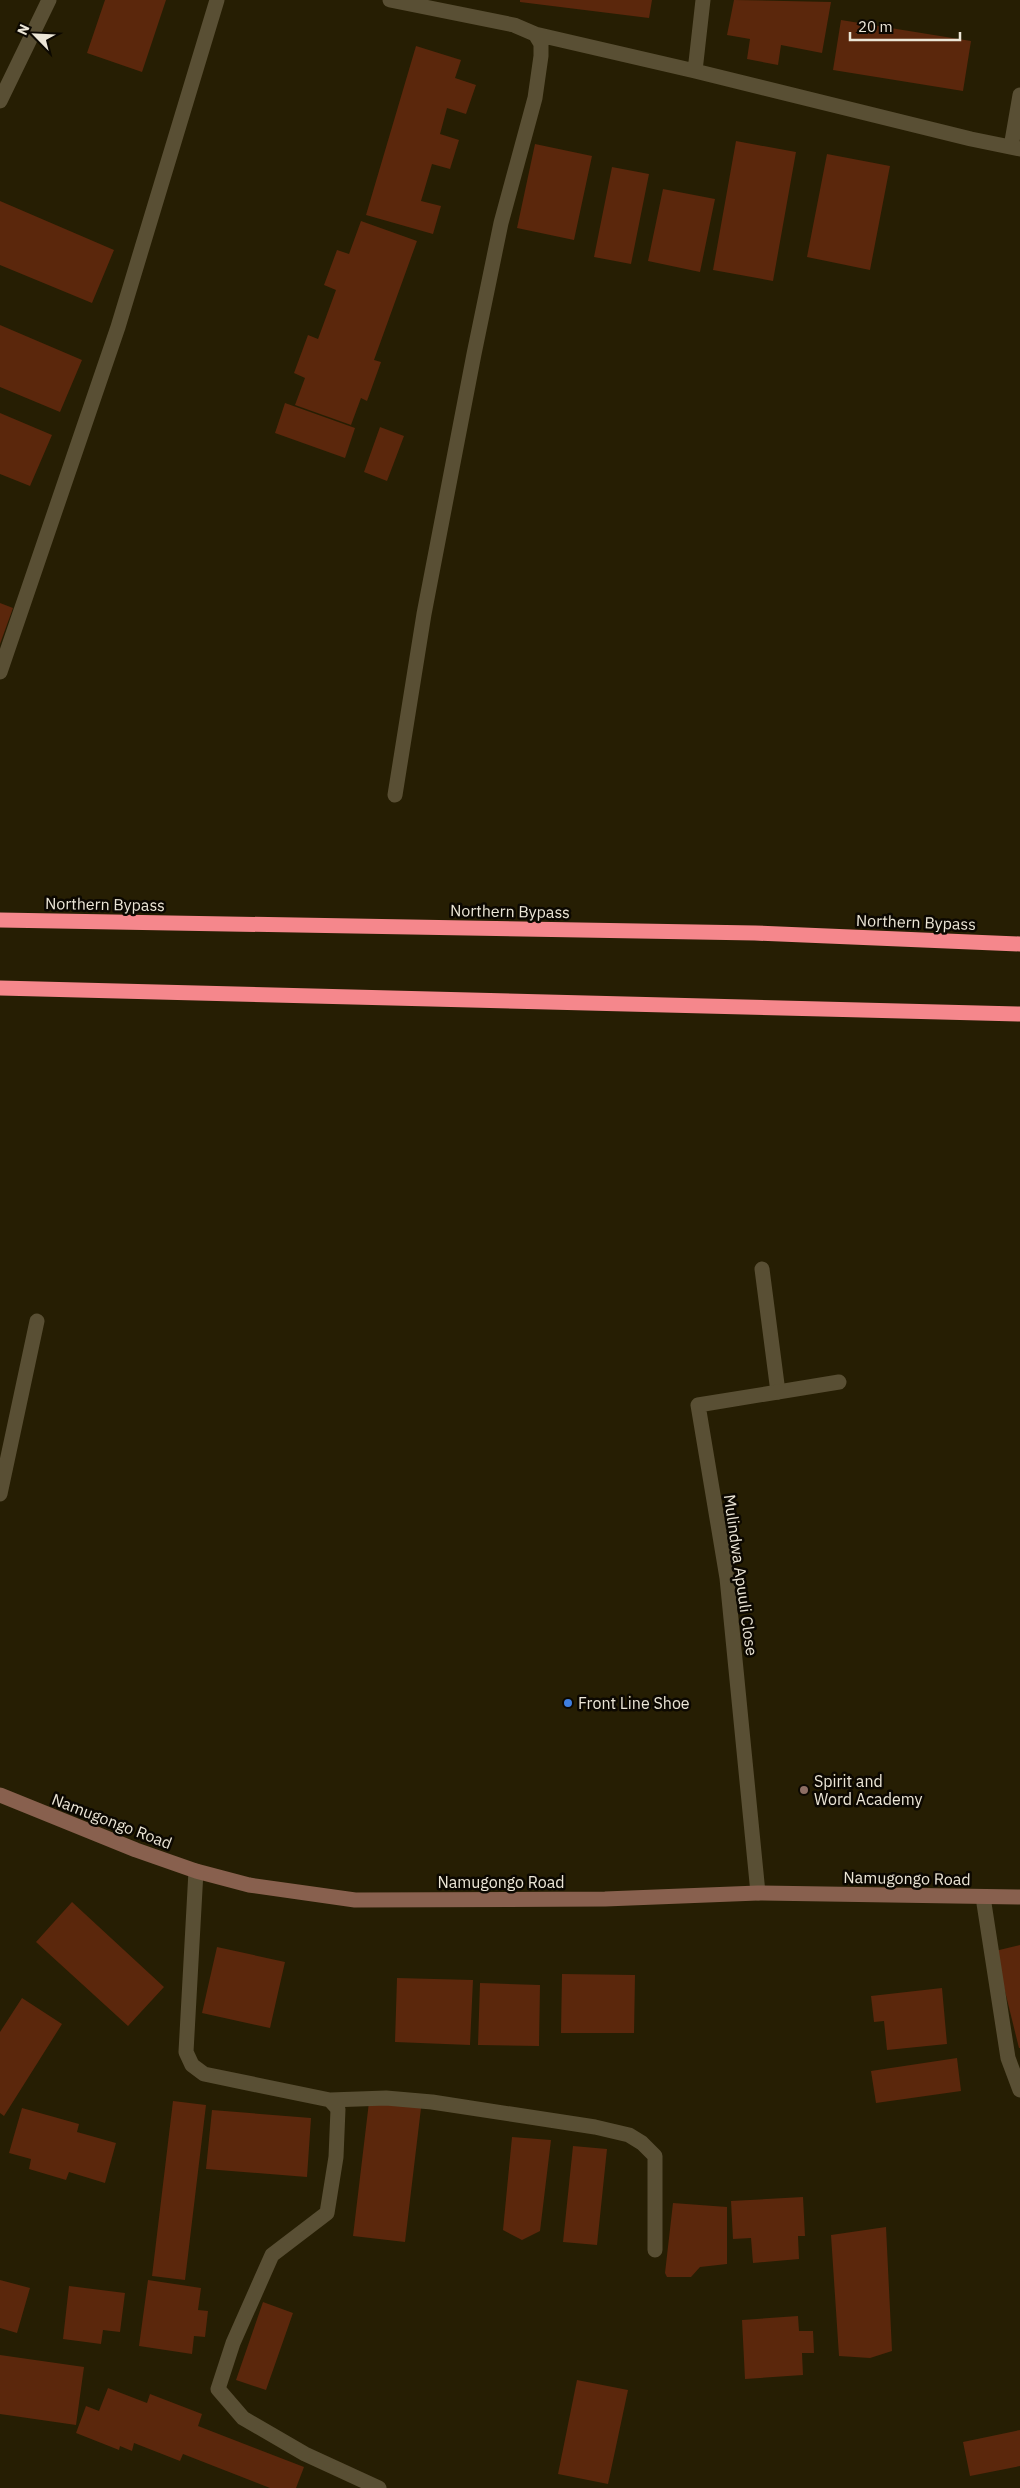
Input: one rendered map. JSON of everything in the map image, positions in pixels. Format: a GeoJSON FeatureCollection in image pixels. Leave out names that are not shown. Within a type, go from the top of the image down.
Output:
{"type":"FeatureCollection","features":[{"type":"Feature","properties":{"kind":"highway","name":"Northern Bypass"},"geometry":{"type":"LineString","coordinates":[[0,920],[756,933],[1020,944]]}},
{"type":"Feature","properties":{"kind":"highway"},"geometry":{"type":"LineString","coordinates":[[0,988],[1020,1014]]}},
{"type":"Feature","properties":{"kind":"main road","name":"Namugongo Road"},"geometry":{"type":"LineString","coordinates":[[0,1795],[136,1850],[196,1871],[250,1885],[355,1900],[605,1899],[758,1893],[1020,1897]]}},
{"type":"Feature","properties":{"kind":"street"},"geometry":{"type":"LineString","coordinates":[[0,101],[49,0]]}},
{"type":"Feature","properties":{"kind":"street"},"geometry":{"type":"LineString","coordinates":[[0,672],[118,328],[217,0]]}},
{"type":"Feature","properties":{"kind":"street"},"geometry":{"type":"LineString","coordinates":[[390,0],[514,25],[535,34],[695,71],[948,134],[1015,148],[1020,95]]}},
{"type":"Feature","properties":{"kind":"street"},"geometry":{"type":"LineString","coordinates":[[695,71],[703,0]]}},
{"type":"Feature","properties":{"kind":"street"},"geometry":{"type":"LineString","coordinates":[[395,795],[424,614],[476,345],[501,223],[535,98],[542,56],[541,44],[535,34]]}},
{"type":"Feature","properties":{"kind":"street"},"geometry":{"type":"LineString","coordinates":[[762,1269],[778,1392]]}},
{"type":"Feature","properties":{"kind":"street"},"geometry":{"type":"LineString","coordinates":[[0,1494],[37,1321]]}},
{"type":"Feature","properties":{"kind":"street","name":"Mulindwa Apuuli Close"},"geometry":{"type":"LineString","coordinates":[[758,1893],[727,1578],[698,1405],[839,1382]]}},
{"type":"Feature","properties":{"kind":"street"},"geometry":{"type":"LineString","coordinates":[[196,1871],[186,2052],[192,2065],[204,2074],[330,2100],[386,2098],[432,2102],[595,2127],[629,2135],[642,2143],[655,2156],[655,2250]]}},
{"type":"Feature","properties":{"kind":"street"},"geometry":{"type":"LineString","coordinates":[[983,1897],[1008,2058],[1020,2090]]}},
{"type":"Feature","properties":{"kind":"street"},"geometry":{"type":"LineString","coordinates":[[330,2100],[338,2109],[336,2157],[327,2213],[272,2255],[233,2343],[218,2389],[242,2418],[305,2454],[379,2488]]}},
{"type":"Feature","properties":{"kind":"building"},"geometry":{"type":"Polygon","coordinates":[[[105,0],[166,0],[142,72],[87,53],[105,0]]]}},
{"type":"Feature","properties":{"kind":"building"},"geometry":{"type":"Polygon","coordinates":[[[520,0],[652,0],[649,18],[520,2],[520,0]]]}},
{"type":"Feature","properties":{"kind":"building"},"geometry":{"type":"Polygon","coordinates":[[[734,0],[831,2],[822,53],[781,45],[778,65],[747,59],[750,39],[727,35],[734,0]]]}},
{"type":"Feature","properties":{"kind":"building"},"geometry":{"type":"Polygon","coordinates":[[[841,20],[971,41],[963,91],[833,70],[841,20]]]}},
{"type":"Feature","properties":{"kind":"building"},"geometry":{"type":"Polygon","coordinates":[[[416,46],[461,60],[455,78],[476,85],[466,114],[447,108],[440,134],[459,140],[450,169],[432,164],[421,201],[441,206],[433,234],[366,215],[416,46]]]}},
{"type":"Feature","properties":{"kind":"building"},"geometry":{"type":"Polygon","coordinates":[[[736,141],[796,152],[773,281],[713,270],[736,141]]]}},
{"type":"Feature","properties":{"kind":"building"},"geometry":{"type":"Polygon","coordinates":[[[535,144],[592,156],[574,240],[517,228],[535,144]]]}},
{"type":"Feature","properties":{"kind":"building"},"geometry":{"type":"Polygon","coordinates":[[[827,154],[890,166],[870,270],[807,257],[827,154]]]}},
{"type":"Feature","properties":{"kind":"building"},"geometry":{"type":"Polygon","coordinates":[[[612,167],[649,174],[631,264],[594,257],[612,167]]]}},
{"type":"Feature","properties":{"kind":"building"},"geometry":{"type":"Polygon","coordinates":[[[663,189],[715,199],[700,272],[648,261],[663,189]]]}},
{"type":"Feature","properties":{"kind":"building"},"geometry":{"type":"Polygon","coordinates":[[[0,201],[114,250],[92,303],[0,265],[0,201]]]}},
{"type":"Feature","properties":{"kind":"building"},"geometry":{"type":"Polygon","coordinates":[[[361,221],[417,241],[374,360],[381,362],[367,401],[361,398],[351,425],[295,405],[305,378],[294,373],[308,335],[318,339],[336,290],[324,285],[337,250],[349,254],[361,221]]]}},
{"type":"Feature","properties":{"kind":"building"},"geometry":{"type":"Polygon","coordinates":[[[0,325],[82,360],[60,412],[0,387],[0,325]]]}},
{"type":"Feature","properties":{"kind":"building"},"geometry":{"type":"Polygon","coordinates":[[[285,403],[355,428],[345,458],[275,433],[285,403]]]}},
{"type":"Feature","properties":{"kind":"building"},"geometry":{"type":"Polygon","coordinates":[[[0,413],[52,435],[30,486],[0,474],[0,413]]]}},
{"type":"Feature","properties":{"kind":"building"},"geometry":{"type":"Polygon","coordinates":[[[380,427],[404,436],[387,481],[364,472],[380,427]]]}},
{"type":"Feature","properties":{"kind":"building"},"geometry":{"type":"Polygon","coordinates":[[[0,603],[13,608],[0,644],[0,603]]]}},
{"type":"Feature","properties":{"kind":"building"},"geometry":{"type":"Polygon","coordinates":[[[72,1902],[164,1987],[128,2026],[36,1942],[72,1902]]]}},
{"type":"Feature","properties":{"kind":"building"},"geometry":{"type":"Polygon","coordinates":[[[1020,1945],[1020,2048],[1019,2048],[995,1951],[1020,1945]]]}},
{"type":"Feature","properties":{"kind":"building"},"geometry":{"type":"Polygon","coordinates":[[[217,1947],[285,1962],[270,2028],[202,2013],[217,1947]]]}},
{"type":"Feature","properties":{"kind":"building"},"geometry":{"type":"Polygon","coordinates":[[[562,1974],[635,1975],[634,2033],[561,2033],[562,1974]]]}},
{"type":"Feature","properties":{"kind":"building"},"geometry":{"type":"Polygon","coordinates":[[[397,1978],[473,1980],[470,2045],[395,2042],[397,1978]]]}},
{"type":"Feature","properties":{"kind":"building"},"geometry":{"type":"Polygon","coordinates":[[[480,1983],[540,1985],[539,2046],[478,2045],[480,1983]]]}},
{"type":"Feature","properties":{"kind":"building"},"geometry":{"type":"Polygon","coordinates":[[[942,1988],[947,2044],[887,2050],[884,2021],[874,2022],[871,1996],[942,1988]]]}},
{"type":"Feature","properties":{"kind":"building"},"geometry":{"type":"Polygon","coordinates":[[[22,1998],[62,2024],[4,2116],[0,2113],[0,2032],[22,1998]]]}},
{"type":"Feature","properties":{"kind":"building"},"geometry":{"type":"Polygon","coordinates":[[[957,2058],[961,2091],[876,2103],[871,2071],[957,2058]]]}},
{"type":"Feature","properties":{"kind":"building"},"geometry":{"type":"Polygon","coordinates":[[[173,2101],[206,2105],[185,2280],[152,2276],[173,2101]]]}},
{"type":"Feature","properties":{"kind":"building"},"geometry":{"type":"Polygon","coordinates":[[[369,2102],[421,2108],[405,2242],[353,2236],[369,2102]]]}},
{"type":"Feature","properties":{"kind":"building"},"geometry":{"type":"Polygon","coordinates":[[[22,2108],[79,2124],[77,2132],[116,2143],[105,2183],[69,2172],[66,2180],[29,2169],[31,2159],[9,2153],[22,2108]]]}},
{"type":"Feature","properties":{"kind":"building"},"geometry":{"type":"Polygon","coordinates":[[[212,2110],[311,2118],[307,2177],[206,2169],[212,2110]]]}},
{"type":"Feature","properties":{"kind":"building"},"geometry":{"type":"Polygon","coordinates":[[[512,2137],[551,2140],[540,2231],[522,2240],[503,2230],[512,2137]]]}},
{"type":"Feature","properties":{"kind":"building"},"geometry":{"type":"Polygon","coordinates":[[[573,2146],[607,2149],[597,2245],[563,2242],[573,2146]]]}},
{"type":"Feature","properties":{"kind":"building"},"geometry":{"type":"Polygon","coordinates":[[[803,2197],[805,2236],[798,2236],[799,2259],[753,2263],[751,2238],[733,2239],[731,2201],[803,2197]]]}},
{"type":"Feature","properties":{"kind":"building"},"geometry":{"type":"Polygon","coordinates":[[[673,2203],[727,2207],[727,2264],[700,2267],[691,2277],[667,2277],[665,2273],[673,2203]]]}},
{"type":"Feature","properties":{"kind":"building"},"geometry":{"type":"Polygon","coordinates":[[[886,2227],[892,2351],[870,2358],[839,2356],[831,2235],[886,2227]]]}},
{"type":"Feature","properties":{"kind":"building"},"geometry":{"type":"Polygon","coordinates":[[[0,2280],[30,2288],[17,2333],[0,2328],[0,2280]]]}},
{"type":"Feature","properties":{"kind":"building"},"geometry":{"type":"Polygon","coordinates":[[[148,2280],[201,2288],[198,2310],[208,2311],[205,2337],[194,2336],[192,2354],[139,2346],[148,2280]]]}},
{"type":"Feature","properties":{"kind":"building"},"geometry":{"type":"Polygon","coordinates":[[[69,2286],[125,2293],[120,2332],[103,2330],[101,2344],[63,2339],[69,2286]]]}},
{"type":"Feature","properties":{"kind":"building"},"geometry":{"type":"Polygon","coordinates":[[[263,2302],[293,2313],[266,2390],[236,2380],[263,2302]]]}},
{"type":"Feature","properties":{"kind":"building"},"geometry":{"type":"Polygon","coordinates":[[[798,2316],[799,2331],[813,2331],[814,2353],[802,2353],[803,2375],[745,2379],[742,2320],[798,2316]]]}},
{"type":"Feature","properties":{"kind":"building"},"geometry":{"type":"Polygon","coordinates":[[[0,2355],[84,2367],[76,2425],[0,2414],[0,2355]]]}},
{"type":"Feature","properties":{"kind":"building"},"geometry":{"type":"Polygon","coordinates":[[[577,2380],[628,2390],[608,2484],[558,2474],[577,2380]]]}},
{"type":"Feature","properties":{"kind":"building"},"geometry":{"type":"Polygon","coordinates":[[[108,2388],[147,2403],[150,2394],[202,2414],[198,2426],[304,2467],[296,2488],[270,2488],[183,2454],[180,2461],[134,2443],[132,2451],[120,2446],[119,2450],[76,2433],[86,2406],[99,2411],[108,2388]]]}},
{"type":"Feature","properties":{"kind":"building"},"geometry":{"type":"Polygon","coordinates":[[[1020,2430],[1020,2466],[970,2476],[963,2442],[1020,2430]]]}},
{"type":"Feature","properties":{"kind":"place","name":"Front Line Shoe"},"geometry":{"type":"Point","coordinates":[568,1703]}},
{"type":"Feature","properties":{"kind":"place","name":"Spirit and Word Academy"},"geometry":{"type":"Point","coordinates":[804,1790]}}]}
